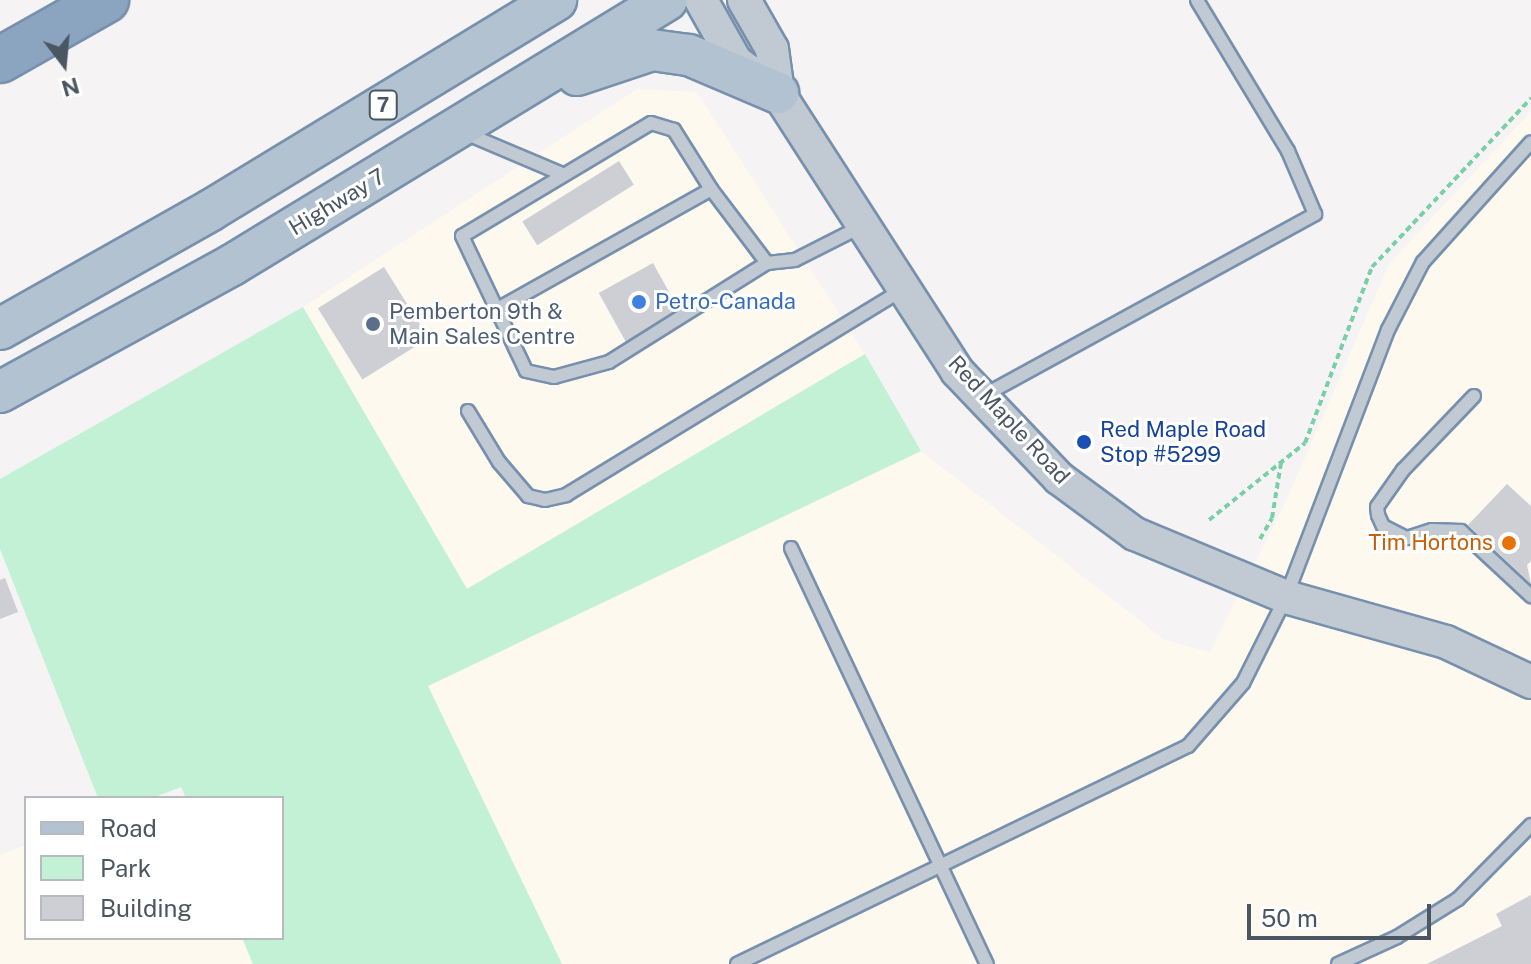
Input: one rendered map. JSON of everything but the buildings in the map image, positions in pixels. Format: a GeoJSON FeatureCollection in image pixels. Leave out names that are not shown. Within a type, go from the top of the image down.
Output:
{"type":"FeatureCollection","features":[{"type":"Feature","properties":{"kind":"highway"},"geometry":{"type":"LineString","coordinates":[[13,53],[106,0]]}},
{"type":"Feature","properties":{"kind":"main road","name":"7"},"geometry":{"type":"LineString","coordinates":[[0,329],[211,210],[556,0]]}},
{"type":"Feature","properties":{"kind":"main road","name":"Highway 7"},"geometry":{"type":"LineString","coordinates":[[0,392],[232,265],[520,93],[667,0]]}},
{"type":"Feature","properties":{"kind":"main road"},"geometry":{"type":"LineString","coordinates":[[520,93],[652,50],[689,55],[778,93]]}},
{"type":"Feature","properties":{"kind":"street","name":"Red Maple Road"},"geometry":{"type":"LineString","coordinates":[[701,0],[736,62],[778,93],[957,371],[1059,478],[1135,534],[1286,597],[1446,642],[1531,682]]}},
{"type":"Feature","properties":{"kind":"street","name":"Red Maple Road"},"geometry":{"type":"LineString","coordinates":[[744,0],[772,49],[778,93]]}},
{"type":"Feature","properties":{"kind":"lane"},"geometry":{"type":"LineString","coordinates":[[981,397],[1315,214],[1288,151],[1197,0]]}},
{"type":"Feature","properties":{"kind":"lane"},"geometry":{"type":"LineString","coordinates":[[767,263],[711,189],[674,130],[651,123],[462,236],[494,311],[526,371],[554,377],[609,362],[767,263],[795,260],[863,226]]}},
{"type":"Feature","properties":{"kind":"lane"},"geometry":{"type":"LineString","coordinates":[[459,130],[562,174]]}},
{"type":"Feature","properties":{"kind":"lane"},"geometry":{"type":"LineString","coordinates":[[737,964],[1188,746],[1243,683],[1286,597],[1388,330],[1423,262],[1531,142]]}},
{"type":"Feature","properties":{"kind":"lane"},"geometry":{"type":"LineString","coordinates":[[494,311],[711,189]]}},
{"type":"Feature","properties":{"kind":"lane"},"geometry":{"type":"LineString","coordinates":[[468,411],[499,462],[528,496],[545,500],[566,495],[902,290]]}},
{"type":"Feature","properties":{"kind":"lane"},"geometry":{"type":"LineString","coordinates":[[1474,396],[1403,470],[1377,507],[1378,515],[1383,526],[1407,538],[1432,530],[1461,531],[1531,596]]}},
{"type":"Feature","properties":{"kind":"lane"},"geometry":{"type":"LineString","coordinates":[[791,548],[987,964]]}},
{"type":"Feature","properties":{"kind":"lane"},"geometry":{"type":"LineString","coordinates":[[1338,964],[1397,937],[1458,899],[1531,825]]}},
{"type":"Feature","properties":{"kind":"path"},"geometry":{"type":"LineString","coordinates":[[1209,520],[1305,443],[1372,267],[1531,98]]}},
{"type":"Feature","properties":{"kind":"path"},"geometry":{"type":"LineString","coordinates":[[1260,539],[1272,518],[1282,461]]}},
{"type":"Feature","properties":{"kind":"shaded area"},"geometry":{"type":"Polygon","coordinates":[[[637,89],[697,92],[865,354],[466,589],[303,307],[637,89]]]}},
{"type":"Feature","properties":{"kind":"shaded area"},"geometry":{"type":"Polygon","coordinates":[[[1531,111],[1531,964],[562,964],[428,686],[921,451],[1165,640],[1210,652],[1286,501],[1389,264],[1531,111]]]}},
{"type":"Feature","properties":{"kind":"shaded area"},"geometry":{"type":"Polygon","coordinates":[[[24,846],[24,940],[243,940],[253,964],[0,964],[0,855],[24,846]]]}},
{"type":"Feature","properties":{"kind":"green space"},"geometry":{"type":"Polygon","coordinates":[[[303,307],[467,589],[865,354],[921,451],[428,686],[562,964],[253,964],[243,940],[284,940],[284,796],[185,796],[181,787],[157,796],[97,796],[0,549],[0,479],[303,307]]]}},
{"type":"Feature","properties":{"kind":"place","name":"Petro-Canada"},"geometry":{"type":"Point","coordinates":[639,302]}},
{"type":"Feature","properties":{"kind":"place","name":"Pemberton 9th & Main Sales Centre"},"geometry":{"type":"Point","coordinates":[373,324]}},
{"type":"Feature","properties":{"kind":"place","name":"Red Maple Road Stop #5299"},"geometry":{"type":"Point","coordinates":[1084,442]}},
{"type":"Feature","properties":{"kind":"place","name":"Tim Hortons"},"geometry":{"type":"Point","coordinates":[1509,543]}}]}
